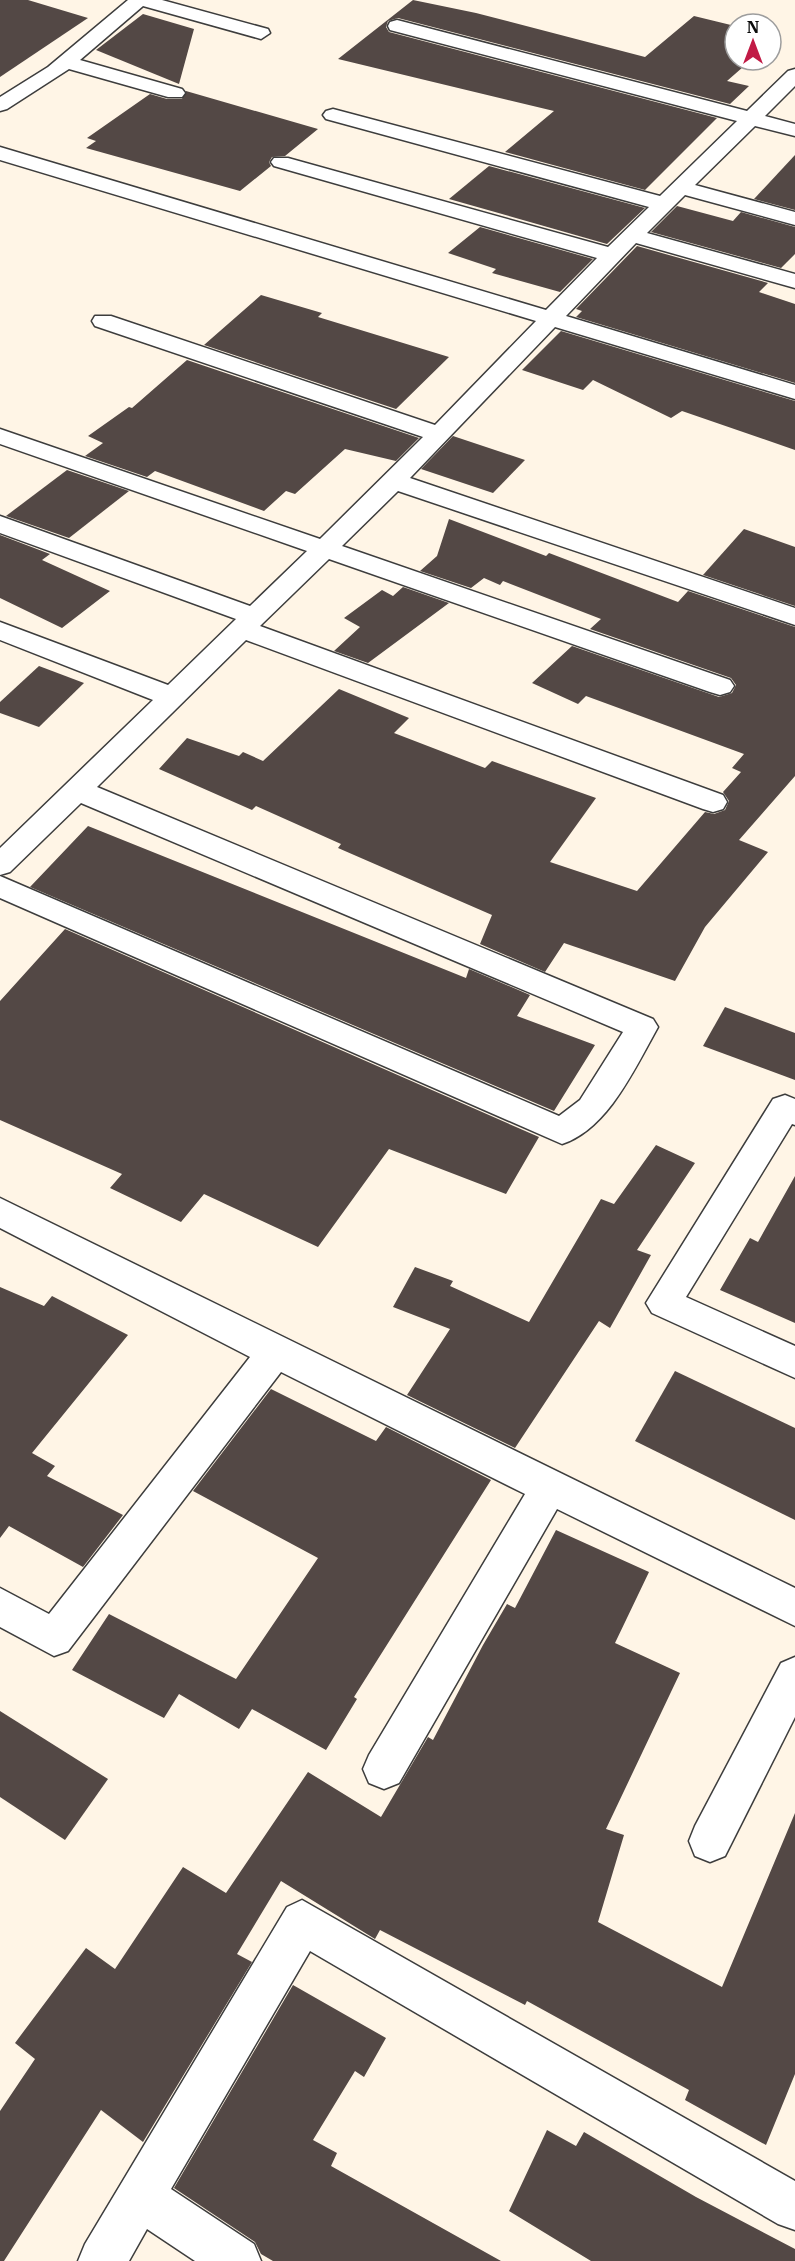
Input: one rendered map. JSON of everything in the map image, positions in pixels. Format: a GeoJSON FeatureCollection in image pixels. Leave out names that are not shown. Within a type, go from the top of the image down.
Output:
{"type":"FeatureCollection","features":[{"type":"Feature","properties":{"kind":"street"},"geometry":{"type":"LineString","coordinates":[[0,105],[66,62],[140,0],[261,33]]}},
{"type":"Feature","properties":{"kind":"street"},"geometry":{"type":"LineString","coordinates":[[397,26],[795,130]]}},
{"type":"Feature","properties":{"kind":"street"},"geometry":{"type":"LineString","coordinates":[[66,62],[175,93]]}},
{"type":"Feature","properties":{"kind":"street"},"geometry":{"type":"LineString","coordinates":[[78,790],[642,1027],[592,1109],[562,1131],[1,869],[78,790],[394,481],[612,255],[795,75]]}},
{"type":"Feature","properties":{"kind":"street"},"geometry":{"type":"LineString","coordinates":[[333,115],[673,195],[795,219]]}},
{"type":"Feature","properties":{"kind":"street"},"geometry":{"type":"LineString","coordinates":[[0,153],[795,392]]}},
{"type":"Feature","properties":{"kind":"street"},"geometry":{"type":"LineString","coordinates":[[282,162],[612,255]]}},
{"type":"Feature","properties":{"kind":"street"},"geometry":{"type":"LineString","coordinates":[[632,235],[795,281]]}},
{"type":"Feature","properties":{"kind":"street"},"geometry":{"type":"LineString","coordinates":[[103,321],[438,434]]}},
{"type":"Feature","properties":{"kind":"street"},"geometry":{"type":"LineString","coordinates":[[0,436],[720,686]]}},
{"type":"Feature","properties":{"kind":"street"},"geometry":{"type":"LineString","coordinates":[[394,481],[795,617]]}},
{"type":"Feature","properties":{"kind":"street"},"geometry":{"type":"LineString","coordinates":[[0,524],[248,623],[713,802]]}},
{"type":"Feature","properties":{"kind":"street"},"geometry":{"type":"LineString","coordinates":[[0,630],[172,698]]}},
{"type":"Feature","properties":{"kind":"street"},"geometry":{"type":"LineString","coordinates":[[795,1112],[785,1108],[664,1303],[795,1363]]}},
{"type":"Feature","properties":{"kind":"street"},"geometry":{"type":"LineString","coordinates":[[0,1212],[275,1352],[795,1608]]}},
{"type":"Feature","properties":{"kind":"street"},"geometry":{"type":"LineString","coordinates":[[0,1606],[54,1638],[275,1352]]}},
{"type":"Feature","properties":{"kind":"street"},"geometry":{"type":"LineString","coordinates":[[384,1769],[549,1488]]}},
{"type":"Feature","properties":{"kind":"street"},"geometry":{"type":"LineString","coordinates":[[710,1841],[795,1676]]}},
{"type":"Feature","properties":{"kind":"street"},"geometry":{"type":"LineString","coordinates":[[102,2261],[302,1922],[795,2207]]}},
{"type":"Feature","properties":{"kind":"street"},"geometry":{"type":"LineString","coordinates":[[141,2197],[237,2261]]}},
{"type":"Feature","properties":{"kind":"building"},"geometry":{"type":"Polygon","coordinates":[[[0,0],[28,0],[88,18],[0,77],[0,0]]]}},
{"type":"Feature","properties":{"kind":"building"},"geometry":{"type":"Polygon","coordinates":[[[413,0],[476,13],[645,57],[694,16],[723,23],[723,72],[737,72],[727,81],[749,86],[730,104],[398,18],[388,21],[386,27],[389,32],[717,118],[645,190],[505,152],[554,111],[338,59],[413,0]]]}},
{"type":"Feature","properties":{"kind":"building"},"geometry":{"type":"Polygon","coordinates":[[[143,14],[194,29],[179,84],[96,50],[143,14]]]}},
{"type":"Feature","properties":{"kind":"building"},"geometry":{"type":"Polygon","coordinates":[[[186,91],[318,129],[285,156],[272,157],[269,162],[271,166],[240,191],[86,148],[96,141],[87,138],[150,94],[167,99],[182,99],[186,91]]]}},
{"type":"Feature","properties":{"kind":"building"},"geometry":{"type":"Polygon","coordinates":[[[795,155],[795,210],[754,199],[795,155]]]}},
{"type":"Feature","properties":{"kind":"building"},"geometry":{"type":"Polygon","coordinates":[[[489,166],[645,208],[607,244],[449,199],[489,166]]]}},
{"type":"Feature","properties":{"kind":"building"},"geometry":{"type":"Polygon","coordinates":[[[677,206],[733,221],[741,212],[795,227],[795,254],[781,268],[651,232],[677,206]]]}},
{"type":"Feature","properties":{"kind":"building"},"geometry":{"type":"Polygon","coordinates":[[[480,227],[593,259],[560,292],[492,273],[496,269],[448,253],[480,227]]]}},
{"type":"Feature","properties":{"kind":"building"},"geometry":{"type":"Polygon","coordinates":[[[637,246],[768,283],[759,292],[795,304],[795,383],[576,317],[582,311],[576,309],[637,246]]]}},
{"type":"Feature","properties":{"kind":"building"},"geometry":{"type":"Polygon","coordinates":[[[261,295],[322,313],[318,317],[449,357],[396,409],[204,345],[261,295]]]}},
{"type":"Feature","properties":{"kind":"building"},"geometry":{"type":"Polygon","coordinates":[[[561,331],[795,401],[795,450],[682,411],[671,418],[593,380],[583,390],[522,370],[561,331]]]}},
{"type":"Feature","properties":{"kind":"building"},"geometry":{"type":"Polygon","coordinates":[[[187,360],[419,438],[396,461],[345,449],[295,494],[286,491],[264,511],[155,471],[147,477],[85,456],[103,443],[88,436],[129,407],[132,408],[187,360]]]}},
{"type":"Feature","properties":{"kind":"building"},"geometry":{"type":"Polygon","coordinates":[[[453,436],[525,460],[493,493],[421,469],[453,436]]]}},
{"type":"Feature","properties":{"kind":"building"},"geometry":{"type":"Polygon","coordinates":[[[67,470],[129,491],[69,538],[6,516],[67,470]]]}},
{"type":"Feature","properties":{"kind":"building"},"geometry":{"type":"Polygon","coordinates":[[[449,519],[546,556],[549,553],[678,602],[688,591],[795,627],[795,776],[739,840],[768,852],[705,927],[675,981],[564,943],[545,972],[480,944],[492,915],[338,848],[341,844],[256,806],[252,810],[159,769],[187,738],[239,756],[243,752],[263,761],[339,689],[409,718],[394,733],[485,768],[492,761],[596,798],[550,862],[637,891],[705,812],[714,814],[725,810],[729,801],[723,792],[741,772],[732,768],[744,754],[586,696],[578,704],[532,683],[572,646],[719,697],[732,693],[736,685],[731,678],[590,629],[601,619],[503,581],[500,585],[484,578],[471,588],[420,571],[437,556],[449,519]]]}},
{"type":"Feature","properties":{"kind":"building"},"geometry":{"type":"Polygon","coordinates":[[[744,529],[795,547],[795,606],[703,575],[744,529]]]}},
{"type":"Feature","properties":{"kind":"building"},"geometry":{"type":"Polygon","coordinates":[[[0,535],[50,554],[42,560],[110,591],[62,628],[0,598],[0,535]]]}},
{"type":"Feature","properties":{"kind":"building"},"geometry":{"type":"Polygon","coordinates":[[[403,587],[449,603],[368,663],[334,651],[360,627],[344,618],[382,590],[393,596],[403,587]]]}},
{"type":"Feature","properties":{"kind":"building"},"geometry":{"type":"Polygon","coordinates":[[[39,666],[84,683],[39,727],[0,713],[0,702],[39,666]]]}},
{"type":"Feature","properties":{"kind":"building"},"geometry":{"type":"Polygon","coordinates":[[[88,826],[466,978],[469,969],[530,995],[517,1016],[595,1045],[554,1111],[30,887],[88,826]]]}},
{"type":"Feature","properties":{"kind":"building"},"geometry":{"type":"Polygon","coordinates":[[[65,929],[539,1137],[506,1194],[389,1149],[318,1247],[204,1194],[181,1222],[110,1188],[122,1174],[0,1120],[0,1001],[65,929]]]}},
{"type":"Feature","properties":{"kind":"building"},"geometry":{"type":"Polygon","coordinates":[[[725,1007],[795,1033],[795,1080],[703,1046],[725,1007]]]}},
{"type":"Feature","properties":{"kind":"building"},"geometry":{"type":"Polygon","coordinates":[[[656,1145],[695,1163],[637,1250],[651,1255],[610,1328],[599,1321],[515,1448],[407,1395],[450,1329],[393,1307],[415,1267],[453,1281],[450,1286],[529,1322],[601,1199],[614,1204],[656,1145]]]}},
{"type":"Feature","properties":{"kind":"building"},"geometry":{"type":"Polygon","coordinates":[[[795,1176],[795,1323],[720,1290],[750,1238],[758,1242],[795,1176]]]}},
{"type":"Feature","properties":{"kind":"building"},"geometry":{"type":"Polygon","coordinates":[[[0,1287],[44,1306],[52,1296],[128,1335],[32,1453],[55,1466],[47,1476],[123,1515],[83,1567],[9,1526],[0,1538],[0,1287]]]}},
{"type":"Feature","properties":{"kind":"building"},"geometry":{"type":"Polygon","coordinates":[[[675,1371],[795,1428],[795,1520],[635,1441],[675,1371]]]}},
{"type":"Feature","properties":{"kind":"building"},"geometry":{"type":"Polygon","coordinates":[[[271,1389],[376,1441],[386,1427],[491,1480],[354,1697],[357,1699],[326,1750],[252,1709],[239,1729],[179,1694],[164,1718],[72,1670],[109,1614],[236,1679],[318,1558],[193,1491],[271,1389]]]}},
{"type":"Feature","properties":{"kind":"building"},"geometry":{"type":"Polygon","coordinates":[[[556,1530],[649,1572],[615,1643],[680,1673],[606,1829],[624,1835],[598,1922],[722,1987],[795,1813],[795,2074],[766,2145],[685,2100],[689,2090],[527,2001],[525,2005],[380,1930],[375,1939],[281,1881],[237,1954],[252,1962],[143,2142],[101,2110],[4,2261],[0,2261],[0,2111],[35,2059],[15,2043],[86,1948],[115,1969],[183,1867],[226,1893],[308,1772],[381,1817],[428,1737],[433,1740],[507,1604],[515,1608],[556,1530]]]}},
{"type":"Feature","properties":{"kind":"building"},"geometry":{"type":"Polygon","coordinates":[[[0,1711],[108,1779],[65,1840],[0,1797],[0,1711]]]}},
{"type":"Feature","properties":{"kind":"building"},"geometry":{"type":"Polygon","coordinates":[[[293,1985],[386,2038],[364,2077],[355,2071],[313,2140],[337,2153],[331,2166],[501,2261],[273,2261],[261,2254],[255,2242],[174,2188],[293,1985]]]}},
{"type":"Feature","properties":{"kind":"building"},"geometry":{"type":"Polygon","coordinates":[[[547,2130],[576,2146],[584,2132],[696,2197],[795,2249],[795,2261],[591,2261],[509,2211],[547,2130]]]}}]}
